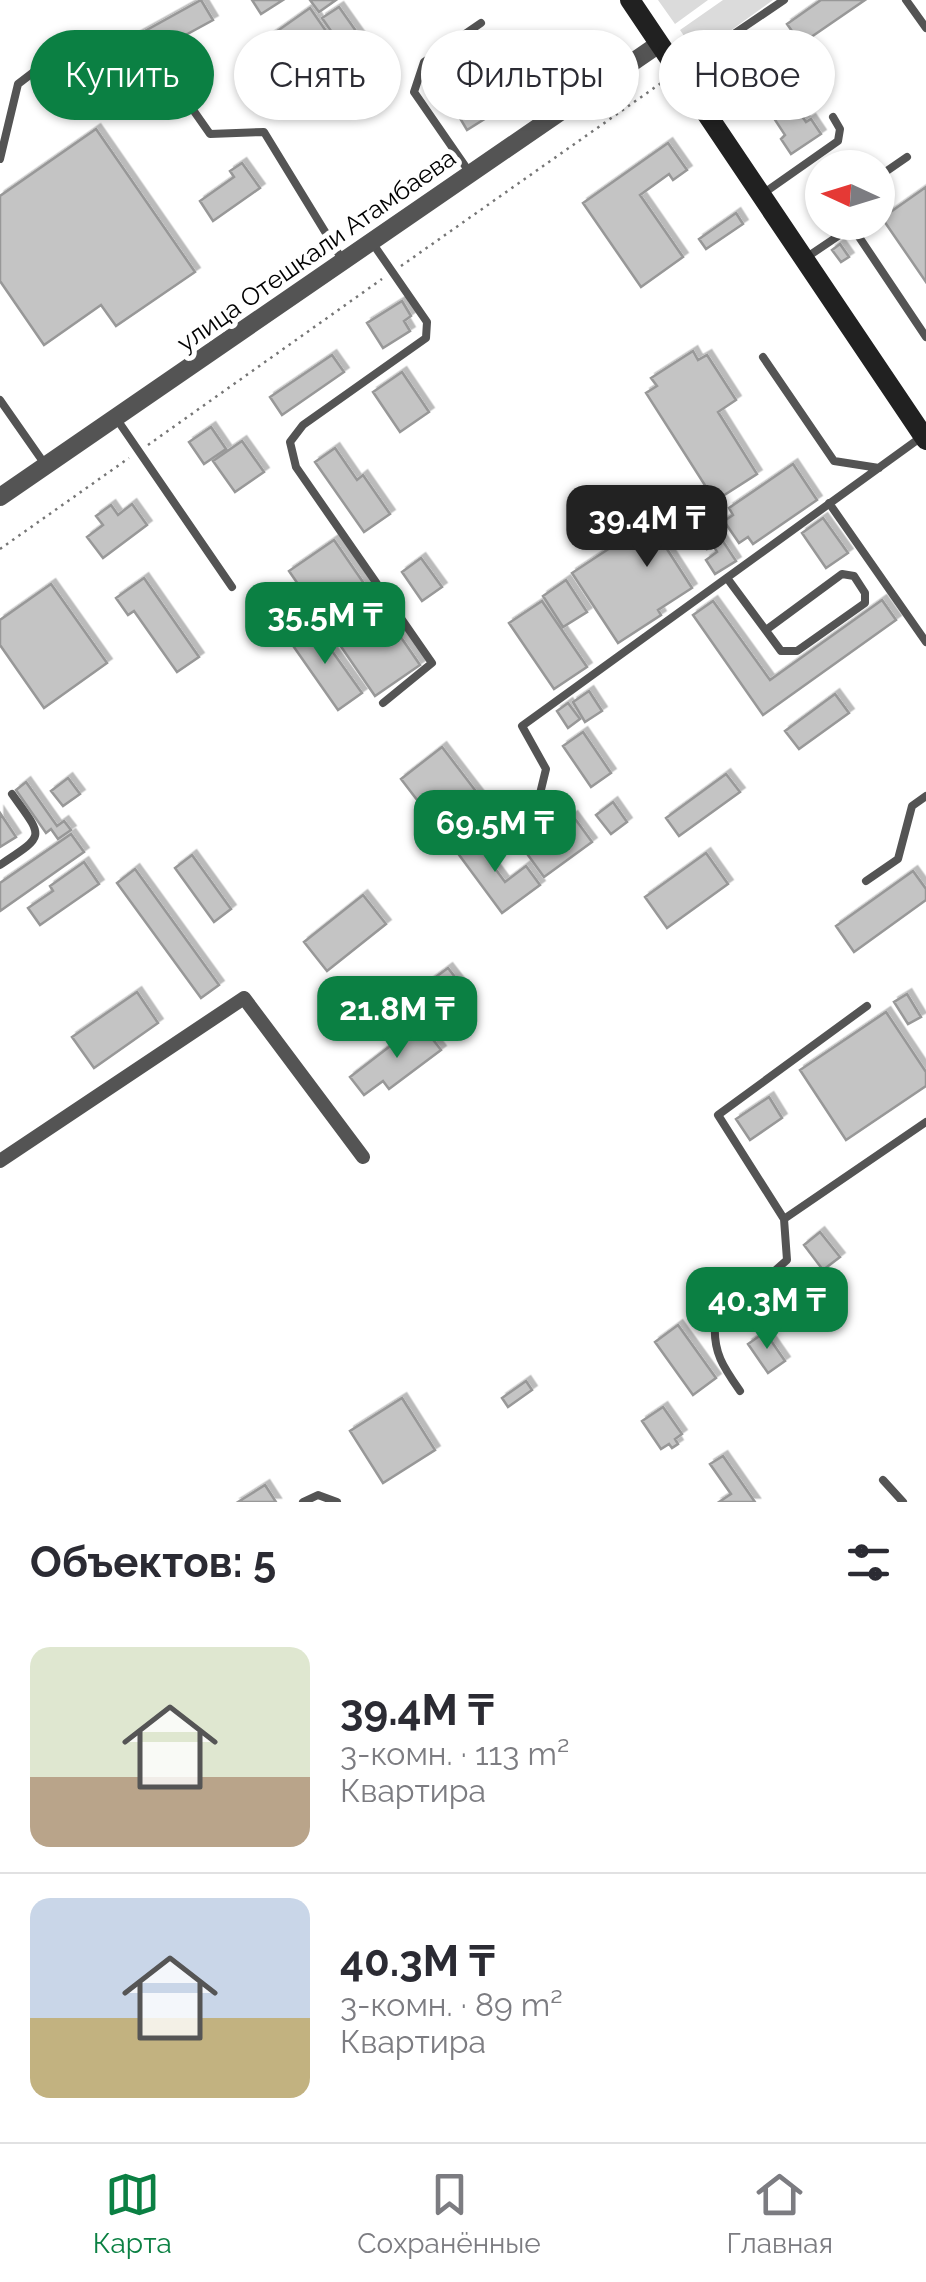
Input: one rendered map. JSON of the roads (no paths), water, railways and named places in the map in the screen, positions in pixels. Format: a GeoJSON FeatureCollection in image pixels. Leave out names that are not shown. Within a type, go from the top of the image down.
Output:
{"type":"FeatureCollection","features":[{"type":"Feature","properties":{"kind":"main road"},"geometry":{"type":"LineString","coordinates":[[635,2],[659,42]]}},
{"type":"Feature","properties":{"kind":"main road"},"geometry":{"type":"LineString","coordinates":[[711,120],[925,438]]}},
{"type":"Feature","properties":{"kind":"street","name":"улица Отешкали Атамбаева"},"geometry":{"type":"LineString","coordinates":[[0,497],[659,45]]}},
{"type":"Feature","properties":{"kind":"street"},"geometry":{"type":"LineString","coordinates":[[0,1161],[244,998],[363,1157]]}},
{"type":"Feature","properties":{"kind":"lane"},"geometry":{"type":"LineString","coordinates":[[740,30],[784,0]]}},
{"type":"Feature","properties":{"kind":"lane"},"geometry":{"type":"LineString","coordinates":[[906,0],[926,28]]}},
{"type":"Feature","properties":{"kind":"lane"},"geometry":{"type":"LineString","coordinates":[[470,174],[414,92],[424,62],[480,23]]}},
{"type":"Feature","properties":{"kind":"lane"},"geometry":{"type":"LineString","coordinates":[[0,159],[18,84],[30,75]]}},
{"type":"Feature","properties":{"kind":"lane"},"geometry":{"type":"LineString","coordinates":[[761,194],[838,141],[840,129],[835,119]]}},
{"type":"Feature","properties":{"kind":"lane"},"geometry":{"type":"LineString","coordinates":[[200,120],[210,134],[264,132],[343,260]]}},
{"type":"Feature","properties":{"kind":"lane"},"geometry":{"type":"LineString","coordinates":[[895,164],[906,156]]}},
{"type":"Feature","properties":{"kind":"lane"},"geometry":{"type":"LineString","coordinates":[[804,259],[829,240]]}},
{"type":"Feature","properties":{"kind":"lane"},"geometry":{"type":"LineString","coordinates":[[859,240],[926,338]]}},
{"type":"Feature","properties":{"kind":"lane"},"geometry":{"type":"LineString","coordinates":[[372,241],[427,322],[426,338],[303,425],[290,442],[296,466],[432,663],[383,703]]}},
{"type":"Feature","properties":{"kind":"lane"},"geometry":{"type":"LineString","coordinates":[[762,358],[834,462],[879,468]]}},
{"type":"Feature","properties":{"kind":"lane"},"geometry":{"type":"LineString","coordinates":[[0,400],[47,466]]}},
{"type":"Feature","properties":{"kind":"lane"},"geometry":{"type":"LineString","coordinates":[[116,418],[232,587]]}},
{"type":"Feature","properties":{"kind":"lane"},"geometry":{"type":"LineString","coordinates":[[495,838],[537,806],[546,770],[522,726],[925,438]]}},
{"type":"Feature","properties":{"kind":"lane"},"geometry":{"type":"LineString","coordinates":[[830,504],[926,642]]}},
{"type":"Feature","properties":{"kind":"lane"},"geometry":{"type":"LineString","coordinates":[[727,578],[782,652],[797,650],[865,603],[866,594],[854,576],[842,574],[766,630]]}},
{"type":"Feature","properties":{"kind":"lane"},"geometry":{"type":"LineString","coordinates":[[0,865],[33,843],[37,836],[36,827],[12,794]]}},
{"type":"Feature","properties":{"kind":"lane"},"geometry":{"type":"LineString","coordinates":[[866,881],[898,859],[912,806],[926,796]]}},
{"type":"Feature","properties":{"kind":"lane"},"geometry":{"type":"LineString","coordinates":[[740,1390],[718,1359],[713,1343],[714,1324],[787,1260],[784,1219],[718,1115],[867,1006]]}},
{"type":"Feature","properties":{"kind":"lane"},"geometry":{"type":"LineString","coordinates":[[784,1219],[926,1122]]}},
{"type":"Feature","properties":{"kind":"lane"},"geometry":{"type":"LineString","coordinates":[[883,1480],[902,1502]]}},
{"type":"Feature","properties":{"kind":"lane"},"geometry":{"type":"LineString","coordinates":[[303,1502],[318,1495],[337,1502]]}}]}
